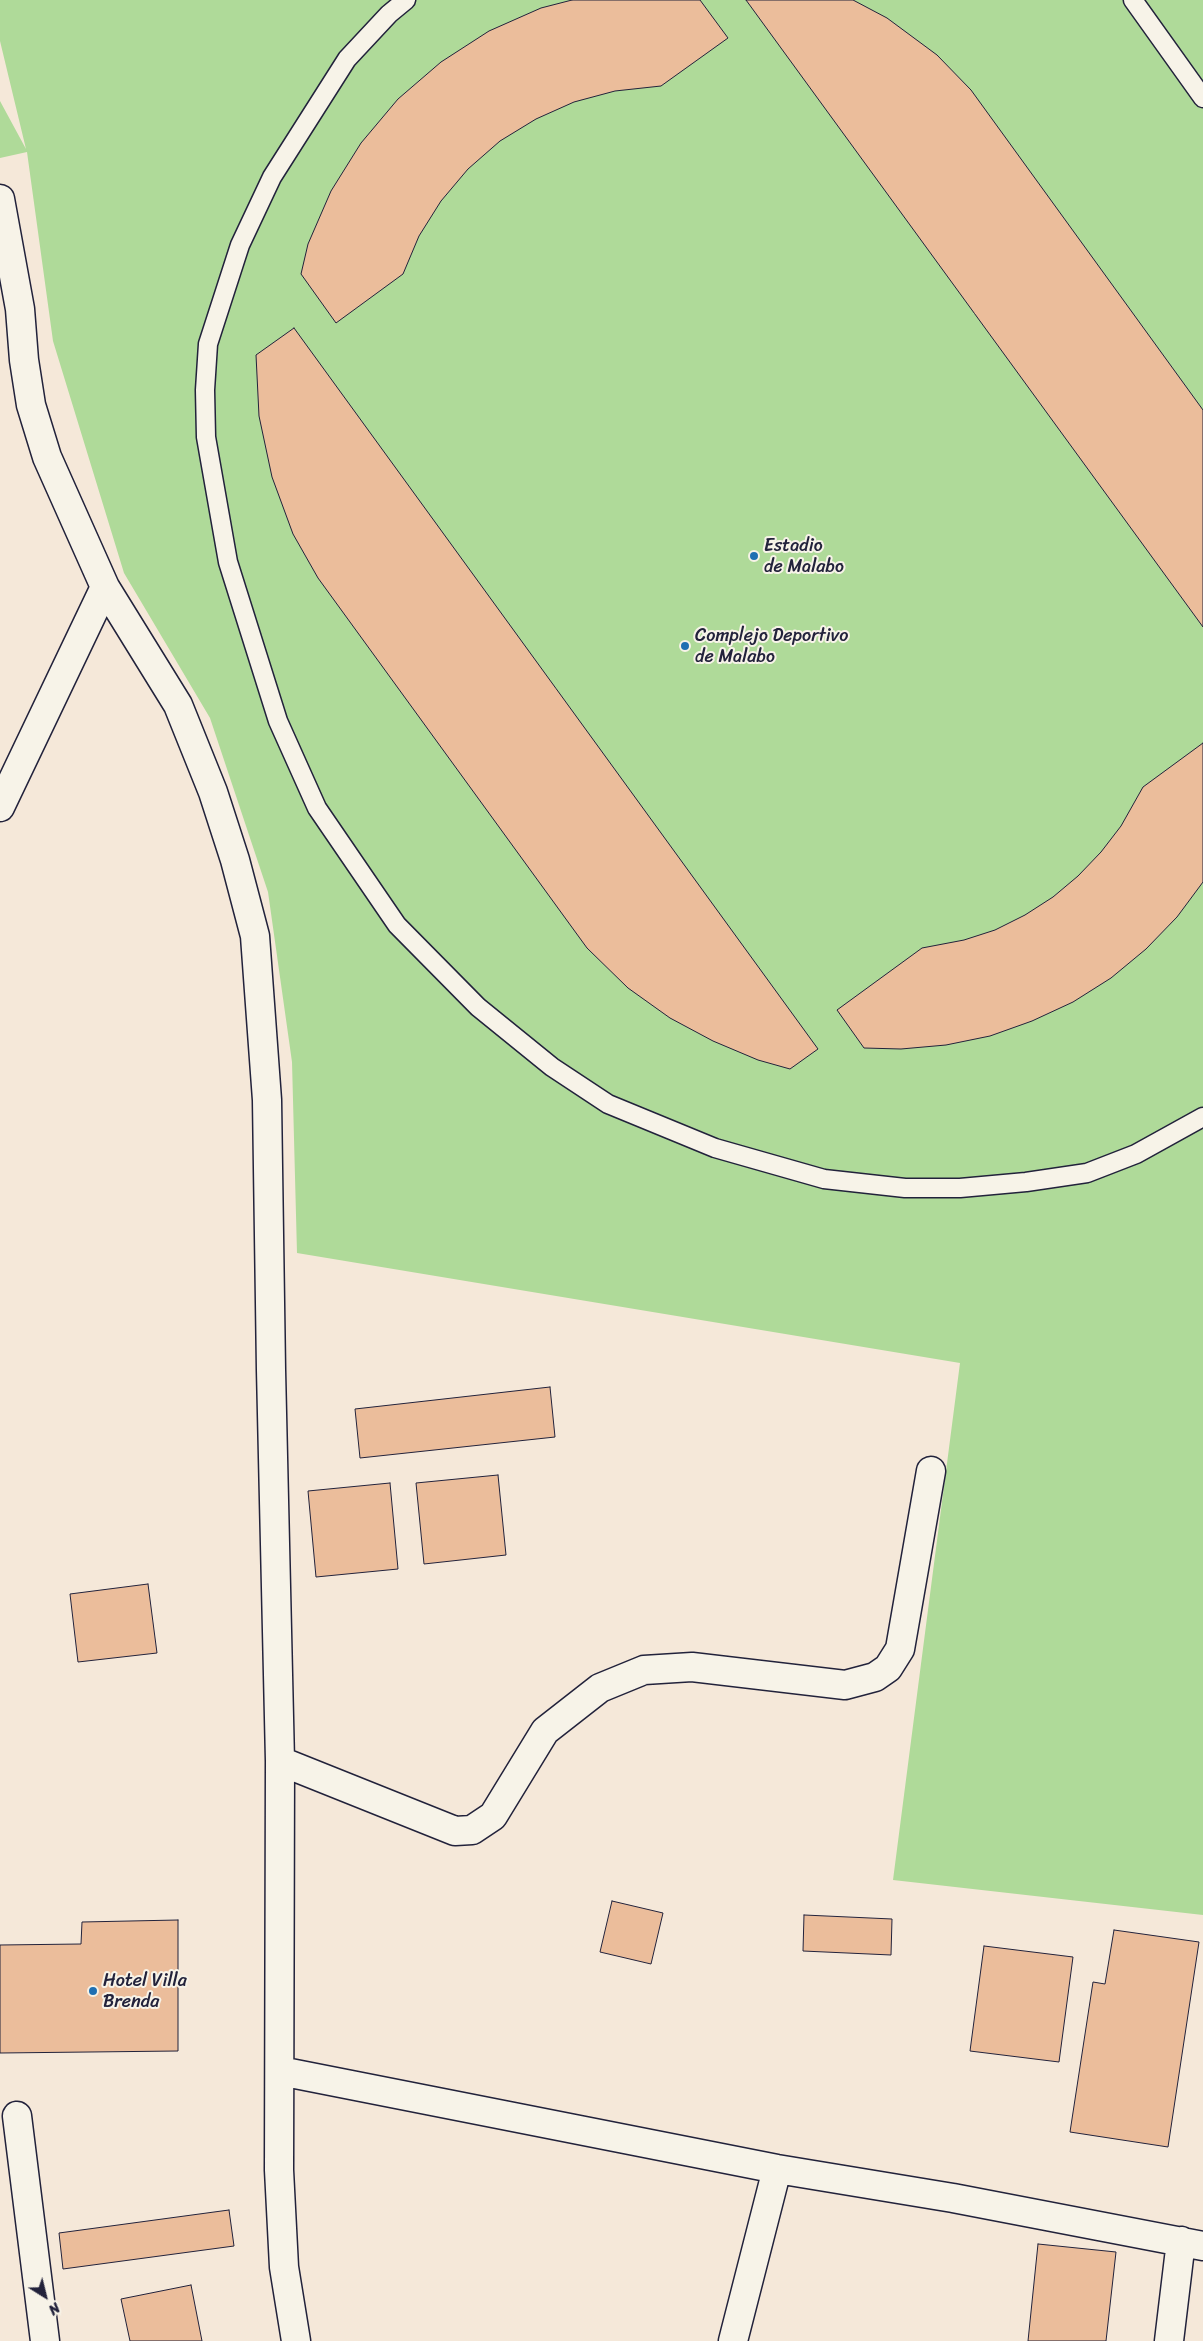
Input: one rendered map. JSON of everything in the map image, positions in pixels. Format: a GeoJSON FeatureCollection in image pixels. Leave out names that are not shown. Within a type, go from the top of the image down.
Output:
{"type":"FeatureCollection","features":[{"type":"Feature","properties":{"kind":"street"},"geometry":{"type":"LineString","coordinates":[[0,199],[20,309],[24,360],[32,405],[46,457],[105,587],[178,704],[216,800],[235,860],[255,936],[267,1100],[280,1761],[279,2170],[284,2267],[296,2341]]}},
{"type":"Feature","properties":{"kind":"street"},"geometry":{"type":"LineString","coordinates":[[0,807],[105,587]]}},
{"type":"Feature","properties":{"kind":"street"},"geometry":{"type":"LineString","coordinates":[[280,1761],[455,1831],[472,1830],[493,1816],[545,1731],[600,1688],[644,1670],[692,1667],[845,1685],[875,1677],[888,1668],[900,1649],[931,1471]]}},
{"type":"Feature","properties":{"kind":"street"},"geometry":{"type":"LineString","coordinates":[[280,2071],[777,2169],[953,2198],[1192,2244],[1169,2341]]}},
{"type":"Feature","properties":{"kind":"street"},"geometry":{"type":"LineString","coordinates":[[16,2116],[45,2341]]}},
{"type":"Feature","properties":{"kind":"street"},"geometry":{"type":"LineString","coordinates":[[733,2341],[777,2169]]}},
{"type":"Feature","properties":{"kind":"lane"},"geometry":{"type":"LineString","coordinates":[[406,0],[347,59],[272,177],[240,245],[208,344],[205,390],[206,437],[228,562],[278,721],[317,808],[397,925],[478,1007],[552,1067],[608,1104],[715,1148],[824,1179],[905,1188],[960,1188],[1026,1182],[1086,1173],[1136,1154],[1203,1118]]}},
{"type":"Feature","properties":{"kind":"lane"},"geometry":{"type":"LineString","coordinates":[[1133,0],[1203,98]]}},
{"type":"Feature","properties":{"kind":"green space","name":"Complejo Deportivo de Malabo"},"geometry":{"type":"Polygon","coordinates":[[[0,0],[1203,0],[1203,1915],[893,1880],[960,1363],[297,1253],[292,1062],[268,892],[210,718],[124,573],[53,341],[27,152],[0,158],[0,101],[26,149],[0,41],[0,0]]]}},
{"type":"Feature","properties":{"kind":"building"},"geometry":{"type":"Polygon","coordinates":[[[572,0],[700,0],[728,38],[661,86],[615,91],[574,102],[536,119],[500,141],[468,169],[441,201],[419,236],[403,274],[336,323],[301,274],[308,244],[331,191],[361,143],[398,99],[441,62],[489,31],[541,8],[572,0]]]}},
{"type":"Feature","properties":{"kind":"building"},"geometry":{"type":"Polygon","coordinates":[[[746,0],[853,0],[887,18],[937,55],[971,90],[1203,410],[1203,627],[746,0]]]}},
{"type":"Feature","properties":{"kind":"building"},"geometry":{"type":"Polygon","coordinates":[[[294,328],[818,1049],[790,1069],[758,1060],[713,1041],[670,1018],[628,988],[587,948],[318,578],[293,534],[272,477],[259,416],[256,355],[294,328]]]}},
{"type":"Feature","properties":{"kind":"building"},"geometry":{"type":"Polygon","coordinates":[[[1203,743],[1203,882],[1177,917],[1146,949],[1111,978],[1073,1002],[1032,1021],[990,1036],[946,1045],[901,1049],[864,1048],[837,1010],[922,948],[964,940],[995,930],[1025,915],[1053,897],[1078,876],[1101,852],[1121,826],[1143,787],[1203,743]]]}},
{"type":"Feature","properties":{"kind":"building"},"geometry":{"type":"Polygon","coordinates":[[[550,1387],[555,1437],[360,1458],[355,1409],[550,1387]]]}},
{"type":"Feature","properties":{"kind":"building"},"geometry":{"type":"Polygon","coordinates":[[[498,1475],[506,1555],[424,1564],[416,1483],[498,1475]]]}},
{"type":"Feature","properties":{"kind":"building"},"geometry":{"type":"Polygon","coordinates":[[[390,1483],[398,1569],[316,1577],[308,1491],[390,1483]]]}},
{"type":"Feature","properties":{"kind":"building"},"geometry":{"type":"Polygon","coordinates":[[[148,1584],[157,1653],[78,1662],[70,1594],[148,1584]]]}},
{"type":"Feature","properties":{"kind":"building"},"geometry":{"type":"Polygon","coordinates":[[[612,1901],[663,1913],[651,1964],[600,1952],[612,1901]]]}},
{"type":"Feature","properties":{"kind":"building"},"geometry":{"type":"Polygon","coordinates":[[[804,1915],[892,1919],[891,1955],[803,1951],[804,1915]]]}},
{"type":"Feature","properties":{"kind":"building"},"geometry":{"type":"Polygon","coordinates":[[[178,1920],[178,2051],[0,2053],[0,1945],[81,1944],[82,1922],[178,1920]]]}},
{"type":"Feature","properties":{"kind":"building"},"geometry":{"type":"Polygon","coordinates":[[[1114,1930],[1199,1942],[1168,2147],[1070,2132],[1093,1982],[1105,1984],[1114,1930]]]}},
{"type":"Feature","properties":{"kind":"building"},"geometry":{"type":"Polygon","coordinates":[[[984,1946],[1073,1957],[1059,2062],[970,2051],[984,1946]]]}},
{"type":"Feature","properties":{"kind":"building"},"geometry":{"type":"Polygon","coordinates":[[[229,2210],[234,2246],[63,2269],[59,2233],[229,2210]]]}},
{"type":"Feature","properties":{"kind":"building"},"geometry":{"type":"Polygon","coordinates":[[[1038,2244],[1116,2252],[1106,2341],[1028,2341],[1038,2244]]]}},
{"type":"Feature","properties":{"kind":"building"},"geometry":{"type":"Polygon","coordinates":[[[191,2285],[202,2341],[130,2341],[121,2299],[191,2285]]]}},
{"type":"Feature","properties":{"kind":"place","name":"Estadio de Malabo"},"geometry":{"type":"Point","coordinates":[754,556]}},
{"type":"Feature","properties":{"kind":"place","name":"Complejo Deportivo de Malabo"},"geometry":{"type":"Point","coordinates":[685,646]}},
{"type":"Feature","properties":{"kind":"place","name":"Hotel Villa Brenda"},"geometry":{"type":"Point","coordinates":[93,1991]}}]}
